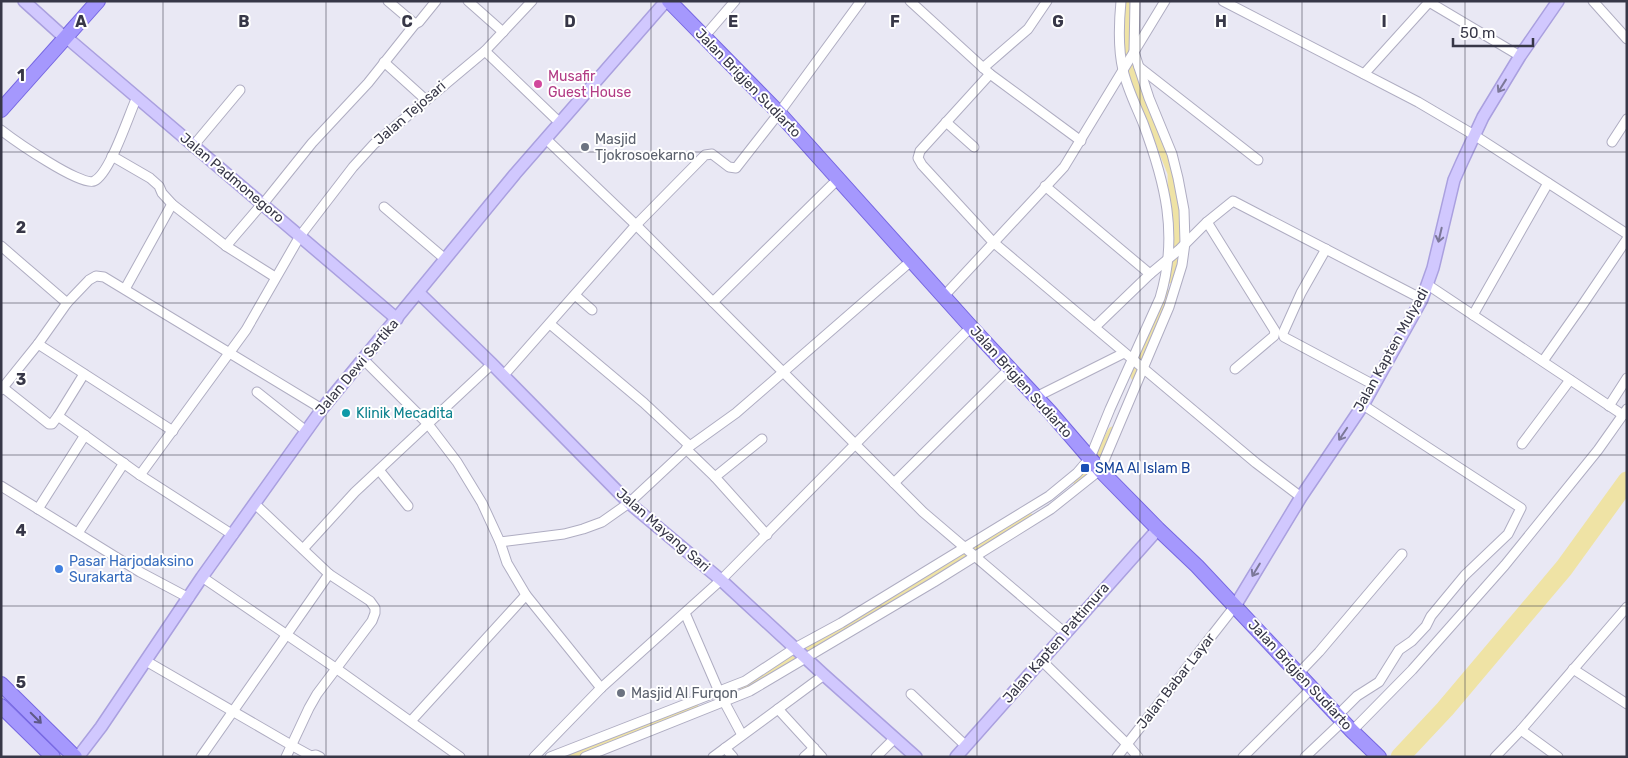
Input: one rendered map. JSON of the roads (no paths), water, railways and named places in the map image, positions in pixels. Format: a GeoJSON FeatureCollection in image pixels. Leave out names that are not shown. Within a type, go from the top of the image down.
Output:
{"type":"FeatureCollection","features":[{"type":"Feature","properties":{"kind":"main road","name":"Jalan Padmonegoro"},"geometry":{"type":"LineString","coordinates":[[24,1],[397,319]]}},
{"type":"Feature","properties":{"kind":"main road"},"geometry":{"type":"LineString","coordinates":[[1,110],[98,1]]}},
{"type":"Feature","properties":{"kind":"main road","name":"Jalan Brigjen Sudiarto"},"geometry":{"type":"LineString","coordinates":[[668,1],[779,113],[1095,464],[1197,566],[1379,757]]}},
{"type":"Feature","properties":{"kind":"main road","name":"Jalan Dewi Sartika"},"geometry":{"type":"LineString","coordinates":[[77,757],[322,409],[546,139],[668,1]]}},
{"type":"Feature","properties":{"kind":"main road","name":"Jalan Kapten Mulyadi"},"geometry":{"type":"LineString","coordinates":[[1235,606],[1301,497],[1363,405],[1422,299],[1428,285],[1454,180],[1474,134],[1520,56],[1558,1]]}},
{"type":"Feature","properties":{"kind":"main road","name":"Jalan Mayang Sari"},"geometry":{"type":"LineString","coordinates":[[418,293],[492,364],[629,503],[721,580],[916,757]]}},
{"type":"Feature","properties":{"kind":"main road","name":"Jalan Kapten Pattimura"},"geometry":{"type":"LineString","coordinates":[[956,757],[1158,529]]}},
{"type":"Feature","properties":{"kind":"main road"},"geometry":{"type":"LineString","coordinates":[[1,684],[77,757]]}},
{"type":"Feature","properties":{"kind":"main road"},"geometry":{"type":"LineString","coordinates":[[1,706],[53,757]]}},
{"type":"Feature","properties":{"kind":"street"},"geometry":{"type":"LineString","coordinates":[[388,1],[415,24]]}},
{"type":"Feature","properties":{"kind":"street"},"geometry":{"type":"LineString","coordinates":[[226,246],[312,143],[368,82],[436,1]]}},
{"type":"Feature","properties":{"kind":"street"},"geometry":{"type":"LineString","coordinates":[[468,1],[503,32]]}},
{"type":"Feature","properties":{"kind":"street","name":"Jalan Tejosari"},"geometry":{"type":"LineString","coordinates":[[140,475],[246,330],[300,236],[330,196],[374,144],[485,50],[532,1]]}},
{"type":"Feature","properties":{"kind":"street"},"geometry":{"type":"LineString","coordinates":[[704,37],[735,1]]}},
{"type":"Feature","properties":{"kind":"street"},"geometry":{"type":"LineString","coordinates":[[503,376],[636,225],[705,155],[712,154],[729,167],[736,168],[861,1]]}},
{"type":"Feature","properties":{"kind":"street"},"geometry":{"type":"LineString","coordinates":[[910,1],[987,71],[1081,141]]}},
{"type":"Feature","properties":{"kind":"street"},"geometry":{"type":"LineString","coordinates":[[1046,1],[1028,29],[987,71],[920,151],[918,158],[922,165],[993,242],[1256,463],[1301,497]]}},
{"type":"Feature","properties":{"kind":"street"},"geometry":{"type":"LineString","coordinates":[[550,757],[617,730],[664,714],[721,697],[750,691],[841,623],[1050,496],[1077,473],[1095,464],[1110,409],[1139,364],[1160,298],[1169,258],[1167,202],[1163,183],[1124,68],[1120,38],[1121,1]]}},
{"type":"Feature","properties":{"kind":"street"},"geometry":{"type":"LineString","coordinates":[[585,757],[721,697],[745,681],[801,654],[974,555],[1051,509],[1095,464],[1176,286],[1182,265],[1184,210],[1172,154],[1133,53],[1134,1]]}},
{"type":"Feature","properties":{"kind":"street"},"geometry":{"type":"LineString","coordinates":[[944,296],[1064,167],[1165,1]]}},
{"type":"Feature","properties":{"kind":"street"},"geometry":{"type":"LineString","coordinates":[[1223,1],[1418,102],[1474,134],[1627,234]]}},
{"type":"Feature","properties":{"kind":"street"},"geometry":{"type":"LineString","coordinates":[[1593,1],[1627,39]]}},
{"type":"Feature","properties":{"kind":"street"},"geometry":{"type":"LineString","coordinates":[[1364,74],[1430,2],[1520,56]]}},
{"type":"Feature","properties":{"kind":"street"},"geometry":{"type":"LineString","coordinates":[[485,50],[560,123]]}},
{"type":"Feature","properties":{"kind":"street"},"geometry":{"type":"LineString","coordinates":[[384,62],[426,100]]}},
{"type":"Feature","properties":{"kind":"street"},"geometry":{"type":"LineString","coordinates":[[1139,67],[1258,160]]}},
{"type":"Feature","properties":{"kind":"street"},"geometry":{"type":"LineString","coordinates":[[194,145],[240,90]]}},
{"type":"Feature","properties":{"kind":"street"},"geometry":{"type":"LineString","coordinates":[[1,130],[34,154],[87,182],[93,182],[99,177],[112,156],[122,136],[136,97]]}},
{"type":"Feature","properties":{"kind":"street"},"geometry":{"type":"LineString","coordinates":[[1612,142],[1627,119]]}},
{"type":"Feature","properties":{"kind":"street"},"geometry":{"type":"LineString","coordinates":[[946,122],[974,146]]}},
{"type":"Feature","properties":{"kind":"street"},"geometry":{"type":"LineString","coordinates":[[546,139],[636,225],[923,512],[1065,632]]}},
{"type":"Feature","properties":{"kind":"street"},"geometry":{"type":"LineString","coordinates":[[112,156],[157,183],[162,193],[172,204],[226,246],[275,277]]}},
{"type":"Feature","properties":{"kind":"street"},"geometry":{"type":"LineString","coordinates":[[713,302],[838,179]]}},
{"type":"Feature","properties":{"kind":"street"},"geometry":{"type":"LineString","coordinates":[[1473,315],[1548,183]]}},
{"type":"Feature","properties":{"kind":"street"},"geometry":{"type":"LineString","coordinates":[[1045,186],[1150,274]]}},
{"type":"Feature","properties":{"kind":"street"},"geometry":{"type":"LineString","coordinates":[[1095,327],[1150,274],[1233,201],[1422,299]]}},
{"type":"Feature","properties":{"kind":"street"},"geometry":{"type":"LineString","coordinates":[[125,289],[172,204]]}},
{"type":"Feature","properties":{"kind":"street"},"geometry":{"type":"LineString","coordinates":[[384,207],[445,259]]}},
{"type":"Feature","properties":{"kind":"street"},"geometry":{"type":"LineString","coordinates":[[1207,222],[1275,331],[1274,336],[1235,369]]}},
{"type":"Feature","properties":{"kind":"street"},"geometry":{"type":"LineString","coordinates":[[1543,361],[1627,239]]}},
{"type":"Feature","properties":{"kind":"street"},"geometry":{"type":"LineString","coordinates":[[1,246],[67,303]]}},
{"type":"Feature","properties":{"kind":"street"},"geometry":{"type":"LineString","coordinates":[[1326,249],[1301,293],[1284,337],[1374,385]]}},
{"type":"Feature","properties":{"kind":"street"},"geometry":{"type":"LineString","coordinates":[[500,542],[564,534],[602,522],[629,503],[688,448],[736,413],[911,261]]}},
{"type":"Feature","properties":{"kind":"street"},"geometry":{"type":"LineString","coordinates":[[84,374],[52,424],[49,424],[2,388],[38,344],[67,303],[89,280],[96,276],[104,277],[322,409]]}},
{"type":"Feature","properties":{"kind":"street"},"geometry":{"type":"LineString","coordinates":[[1305,757],[1344,722],[1418,663],[1505,565],[1598,450],[1625,412],[1609,406],[1428,285]]}},
{"type":"Feature","properties":{"kind":"street"},"geometry":{"type":"LineString","coordinates":[[575,295],[592,310]]}},
{"type":"Feature","properties":{"kind":"street"},"geometry":{"type":"LineString","coordinates":[[550,324],[625,386],[688,448],[767,534]]}},
{"type":"Feature","properties":{"kind":"street"},"geometry":{"type":"LineString","coordinates":[[534,757],[601,688],[721,580],[971,327]]}},
{"type":"Feature","properties":{"kind":"street"},"geometry":{"type":"LineString","coordinates":[[38,344],[173,431]]}},
{"type":"Feature","properties":{"kind":"street"},"geometry":{"type":"LineString","coordinates":[[1036,397],[1124,353]]}},
{"type":"Feature","properties":{"kind":"street"},"geometry":{"type":"LineString","coordinates":[[364,360],[428,424],[465,475],[482,503],[508,564],[526,595],[601,688]]}},
{"type":"Feature","properties":{"kind":"street"},"geometry":{"type":"LineString","coordinates":[[303,549],[355,492],[492,364]]}},
{"type":"Feature","properties":{"kind":"street"},"geometry":{"type":"LineString","coordinates":[[894,483],[1010,368]]}},
{"type":"Feature","properties":{"kind":"street"},"geometry":{"type":"LineString","coordinates":[[1609,406],[1627,378]]}},
{"type":"Feature","properties":{"kind":"street"},"geometry":{"type":"LineString","coordinates":[[1522,444],[1570,380]]}},
{"type":"Feature","properties":{"kind":"street"},"geometry":{"type":"LineString","coordinates":[[257,392],[306,431]]}},
{"type":"Feature","properties":{"kind":"street"},"geometry":{"type":"LineString","coordinates":[[1344,722],[1358,696],[1379,682],[1399,650],[1417,636],[1426,626],[1431,616],[1466,575],[1497,547],[1508,534],[1521,508],[1363,405]]}},
{"type":"Feature","properties":{"kind":"street"},"geometry":{"type":"LineString","coordinates":[[58,416],[140,475],[233,534]]}},
{"type":"Feature","properties":{"kind":"street"},"geometry":{"type":"LineString","coordinates":[[38,508],[85,435]]}},
{"type":"Feature","properties":{"kind":"street"},"geometry":{"type":"LineString","coordinates":[[715,477],[762,439]]}},
{"type":"Feature","properties":{"kind":"street"},"geometry":{"type":"LineString","coordinates":[[78,533],[124,463]]}},
{"type":"Feature","properties":{"kind":"street"},"geometry":{"type":"LineString","coordinates":[[379,470],[408,506]]}},
{"type":"Feature","properties":{"kind":"street"},"geometry":{"type":"LineString","coordinates":[[1,486],[140,572],[189,598]]}},
{"type":"Feature","properties":{"kind":"street"},"geometry":{"type":"LineString","coordinates":[[255,504],[330,574],[370,601],[376,613],[317,694],[286,757]]}},
{"type":"Feature","properties":{"kind":"street"},"geometry":{"type":"LineString","coordinates":[[1299,673],[1402,554]]}},
{"type":"Feature","properties":{"kind":"street"},"geometry":{"type":"LineString","coordinates":[[201,757],[330,574]]}},
{"type":"Feature","properties":{"kind":"street"},"geometry":{"type":"LineString","coordinates":[[202,577],[288,634],[460,757]]}},
{"type":"Feature","properties":{"kind":"street"},"geometry":{"type":"LineString","coordinates":[[411,722],[526,595]]}},
{"type":"Feature","properties":{"kind":"street","name":"Jalan Babar Layar"},"geometry":{"type":"LineString","coordinates":[[1117,757],[1235,606]]}},
{"type":"Feature","properties":{"kind":"street"},"geometry":{"type":"LineString","coordinates":[[1496,757],[1522,730],[1627,607]]}},
{"type":"Feature","properties":{"kind":"street"},"geometry":{"type":"LineString","coordinates":[[685,613],[721,697],[742,735]]}},
{"type":"Feature","properties":{"kind":"street"},"geometry":{"type":"LineString","coordinates":[[1040,660],[1127,744],[1138,757]]}},
{"type":"Feature","properties":{"kind":"street"},"geometry":{"type":"LineString","coordinates":[[146,661],[291,745],[311,756],[316,755],[320,757]]}},
{"type":"Feature","properties":{"kind":"street"},"geometry":{"type":"LineString","coordinates":[[1573,669],[1627,704]]}},
{"type":"Feature","properties":{"kind":"street"},"geometry":{"type":"LineString","coordinates":[[713,757],[824,675]]}},
{"type":"Feature","properties":{"kind":"street"},"geometry":{"type":"LineString","coordinates":[[1243,757],[1312,688]]}},
{"type":"Feature","properties":{"kind":"street"},"geometry":{"type":"LineString","coordinates":[[912,694],[966,746]]}},
{"type":"Feature","properties":{"kind":"street"},"geometry":{"type":"LineString","coordinates":[[778,710],[822,757]]}},
{"type":"Feature","properties":{"kind":"street"},"geometry":{"type":"LineString","coordinates":[[1522,730],[1558,757]]}},
{"type":"Feature","properties":{"kind":"street"},"geometry":{"type":"LineString","coordinates":[[876,757],[895,738]]}},
{"type":"Feature","properties":{"kind":"street"},"geometry":{"type":"LineString","coordinates":[[725,748],[733,757]]}},
{"type":"Feature","properties":{"kind":"street"},"geometry":{"type":"LineString","coordinates":[[804,757],[814,748]]}},
{"type":"Feature","properties":{"kind":"waterway"},"geometry":{"type":"LineString","coordinates":[[1124,2],[1128,59],[1173,173],[1175,247],[1168,278]]}},
{"type":"Feature","properties":{"kind":"waterway"},"geometry":{"type":"LineString","coordinates":[[1136,376],[1165,294]]}},
{"type":"Feature","properties":{"kind":"waterway"},"geometry":{"type":"LineString","coordinates":[[1079,483],[1094,469],[1113,432]]}},
{"type":"Feature","properties":{"kind":"waterway"},"geometry":{"type":"LineString","coordinates":[[1400,757],[1445,709],[1564,568],[1627,481]]}},
{"type":"Feature","properties":{"kind":"waterway"},"geometry":{"type":"LineString","coordinates":[[746,689],[802,650],[977,549],[1005,530],[1030,519]]}},
{"type":"Feature","properties":{"kind":"waterway"},"geometry":{"type":"LineString","coordinates":[[567,757],[694,709]]}},
{"type":"Feature","properties":{"kind":"place","name":"Musafir Guest House"},"geometry":{"type":"Point","coordinates":[538,84]}},
{"type":"Feature","properties":{"kind":"place","name":"Masjid Tjokrosoekarno"},"geometry":{"type":"Point","coordinates":[585,147]}},
{"type":"Feature","properties":{"kind":"place","name":"Klinik Mecadita"},"geometry":{"type":"Point","coordinates":[346,413]}},
{"type":"Feature","properties":{"kind":"place","name":"SMA Al Islam B"},"geometry":{"type":"Point","coordinates":[1085,468]}},
{"type":"Feature","properties":{"kind":"place","name":"Pasar Harjodaksino Surakarta"},"geometry":{"type":"Point","coordinates":[59,569]}},
{"type":"Feature","properties":{"kind":"place","name":"Masjid Al Furqon"},"geometry":{"type":"Point","coordinates":[621,693]}}]}
